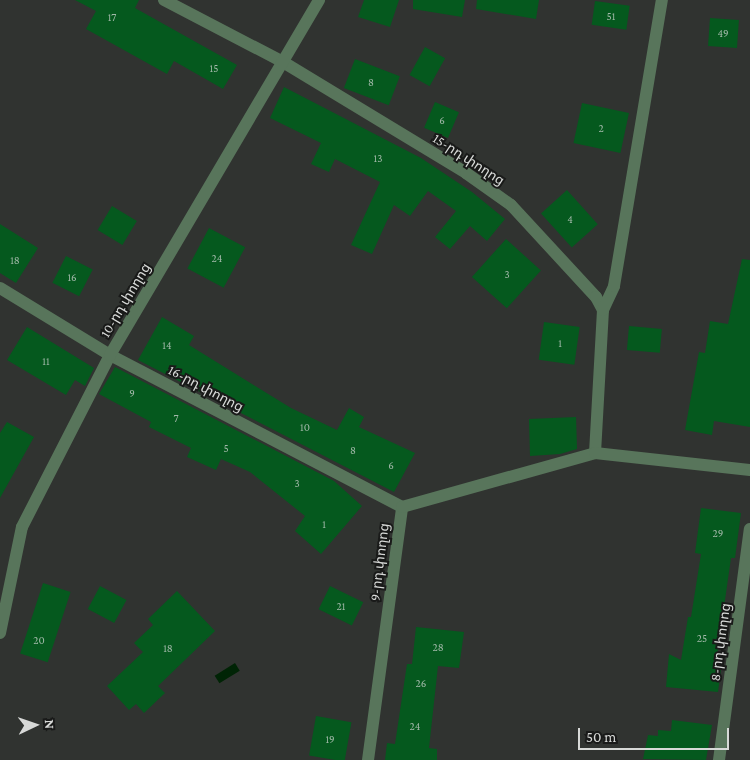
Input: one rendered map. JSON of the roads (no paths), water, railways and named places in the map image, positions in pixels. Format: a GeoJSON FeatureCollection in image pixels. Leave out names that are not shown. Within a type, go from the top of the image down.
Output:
{"type":"FeatureCollection","features":[{"type":"Feature","properties":{"kind":"street","name":"15-րդ փողոց"},"geometry":{"type":"LineString","coordinates":[[164,0],[283,62],[466,173],[511,205],[596,297],[603,310]]}},
{"type":"Feature","properties":{"kind":"street","name":"10-րդ փողոց"},"geometry":{"type":"LineString","coordinates":[[0,633],[22,527],[110,354],[319,0]]}},
{"type":"Feature","properties":{"kind":"street"},"geometry":{"type":"LineString","coordinates":[[662,0],[614,286],[603,310],[595,452],[750,470]]}},
{"type":"Feature","properties":{"kind":"street","name":"16-րդ փողոց"},"geometry":{"type":"LineString","coordinates":[[0,288],[110,354],[402,507]]}},
{"type":"Feature","properties":{"kind":"street","name":"9-րդ փողոց"},"geometry":{"type":"LineString","coordinates":[[368,760],[402,507],[595,452]]}},
{"type":"Feature","properties":{"kind":"street","name":"8-րդ փողոց"},"geometry":{"type":"LineString","coordinates":[[719,760],[750,529]]}}]}
